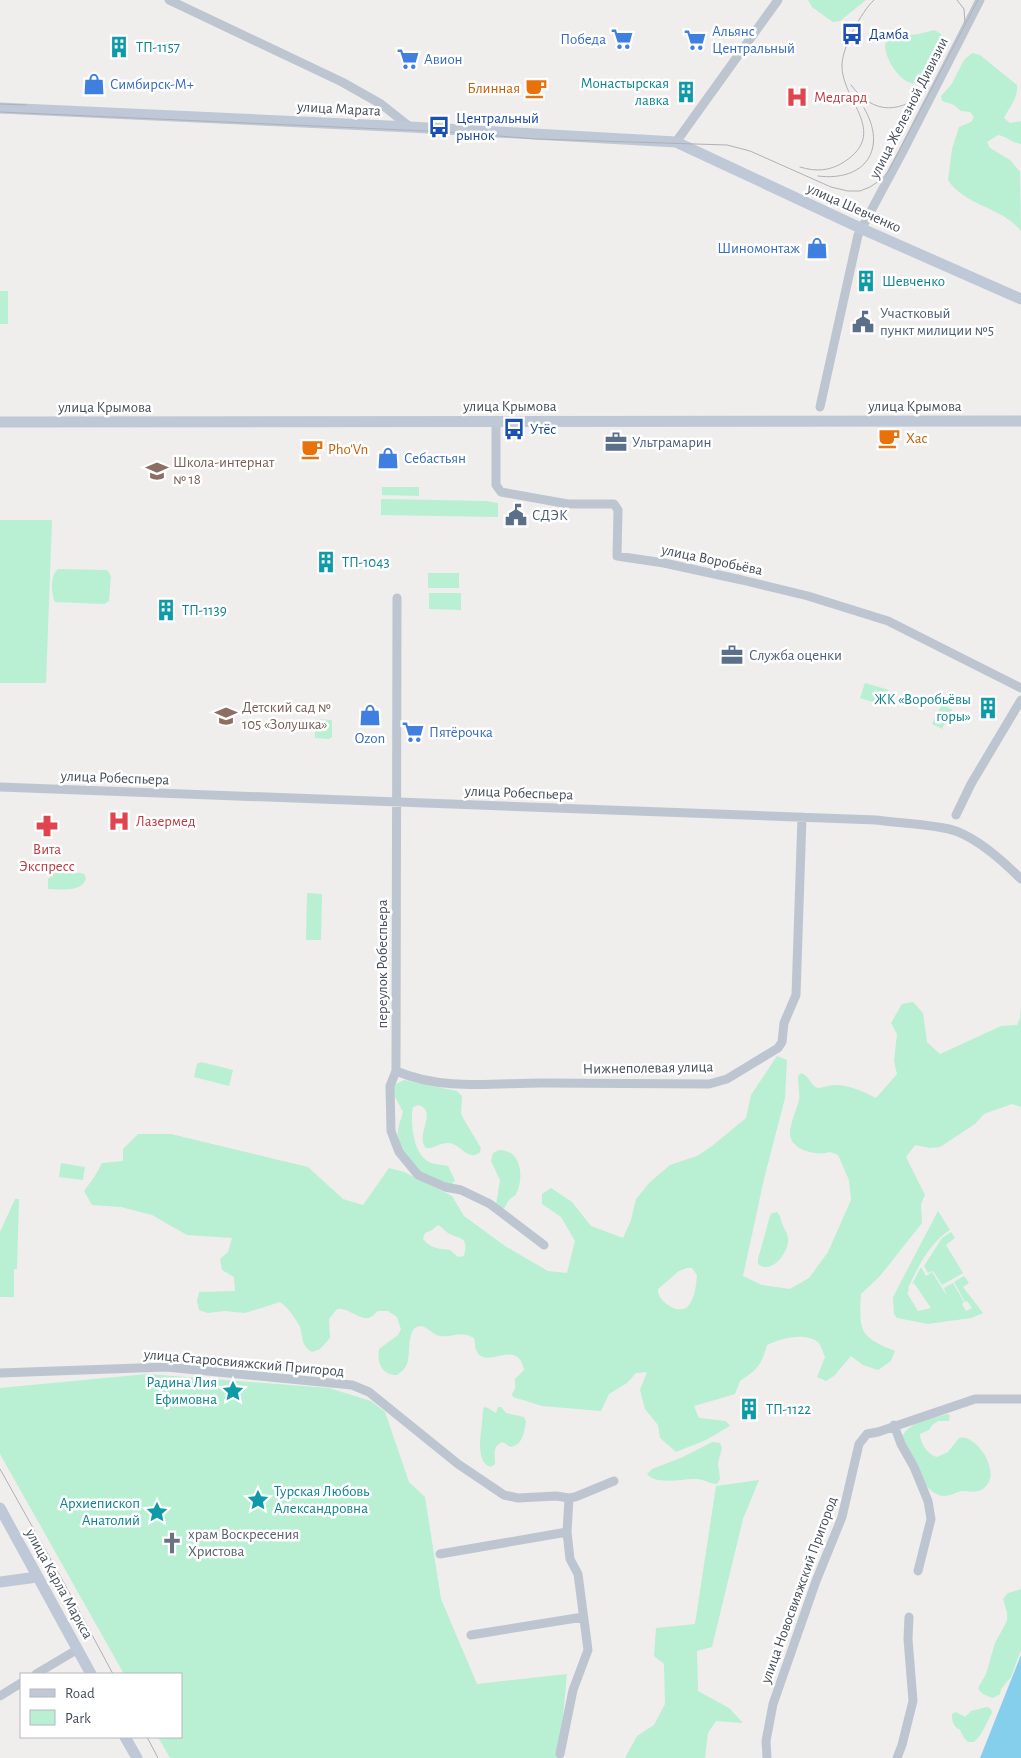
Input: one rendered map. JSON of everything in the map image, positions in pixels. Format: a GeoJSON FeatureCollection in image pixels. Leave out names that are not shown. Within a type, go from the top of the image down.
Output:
{"type":"FeatureCollection","features":[{"type":"Feature","properties":{"kind":"street"},"geometry":{"type":"LineString","coordinates":[[169,0],[342,82],[381,104],[410,127]]}},
{"type":"Feature","properties":{"kind":"street"},"geometry":{"type":"LineString","coordinates":[[676,142],[778,0]]}},
{"type":"Feature","properties":{"kind":"street","name":"улица Железной Дивизии"},"geometry":{"type":"LineString","coordinates":[[820,407],[860,228],[903,152],[980,0]]}},
{"type":"Feature","properties":{"kind":"street","name":"улица Марата"},"geometry":{"type":"LineString","coordinates":[[0,108],[410,127],[676,142]]}},
{"type":"Feature","properties":{"kind":"street","name":"улица Шевченко"},"geometry":{"type":"LineString","coordinates":[[676,142],[860,228],[1021,299]]}},
{"type":"Feature","properties":{"kind":"street","name":"улица Крымова"},"geometry":{"type":"LineString","coordinates":[[0,422],[1021,421]]}},
{"type":"Feature","properties":{"kind":"street","name":"улица Воробьёва"},"geometry":{"type":"LineString","coordinates":[[496,422],[496,485],[500,492],[568,504],[614,504],[618,510],[617,556],[664,563],[742,580],[808,596],[888,621],[1021,688]]}},
{"type":"Feature","properties":{"kind":"street","name":"переулок Робеспьера"},"geometry":{"type":"LineString","coordinates":[[398,598],[396,1071],[390,1086],[391,1131],[399,1152],[418,1175],[445,1187],[461,1190],[490,1204],[544,1245]]}},
{"type":"Feature","properties":{"kind":"street"},"geometry":{"type":"LineString","coordinates":[[956,815],[971,784],[1021,700]]}},
{"type":"Feature","properties":{"kind":"street","name":"улица Робеспьера"},"geometry":{"type":"LineString","coordinates":[[0,787],[876,820],[949,829],[964,835],[1010,868],[1021,879]]}},
{"type":"Feature","properties":{"kind":"street","name":"Нижнеполевая улица"},"geometry":{"type":"LineString","coordinates":[[396,1071],[412,1078],[461,1086],[541,1083],[709,1084],[727,1079],[778,1048],[782,1042],[784,1022],[796,996],[802,817]]}},
{"type":"Feature","properties":{"kind":"street","name":"улица Старосвияжский Пригород"},"geometry":{"type":"LineString","coordinates":[[0,1373],[166,1367],[352,1385],[370,1392],[458,1464],[504,1495],[518,1498],[556,1496],[576,1498],[614,1482]]}},
{"type":"Feature","properties":{"kind":"street"},"geometry":{"type":"LineString","coordinates":[[918,1571],[931,1519],[928,1501],[894,1425],[975,1399],[1021,1399]]}},
{"type":"Feature","properties":{"kind":"street","name":"улица Новосвияжский Пригород"},"geometry":{"type":"LineString","coordinates":[[767,1758],[766,1742],[773,1704],[819,1574],[842,1517],[859,1444],[867,1434],[878,1432],[894,1425]]}},
{"type":"Feature","properties":{"kind":"street"},"geometry":{"type":"LineString","coordinates":[[560,1754],[573,1690],[588,1650],[578,1574],[570,1560],[567,1532],[569,1498]]}},
{"type":"Feature","properties":{"kind":"street","name":"улица Карла Маркса"},"geometry":{"type":"LineString","coordinates":[[0,1508],[90,1673]]}},
{"type":"Feature","properties":{"kind":"street"},"geometry":{"type":"LineString","coordinates":[[440,1554],[567,1532]]}},
{"type":"Feature","properties":{"kind":"street"},"geometry":{"type":"LineString","coordinates":[[0,1582],[37,1577]]}},
{"type":"Feature","properties":{"kind":"street"},"geometry":{"type":"LineString","coordinates":[[471,1634],[583,1617]]}},
{"type":"Feature","properties":{"kind":"street"},"geometry":{"type":"LineString","coordinates":[[897,1758],[902,1745],[912,1701],[908,1639],[909,1617]]}},
{"type":"Feature","properties":{"kind":"street"},"geometry":{"type":"LineString","coordinates":[[38,1673],[78,1649]]}},
{"type":"Feature","properties":{"kind":"street"},"geometry":{"type":"LineString","coordinates":[[0,1696],[20,1684]]}},
{"type":"Feature","properties":{"kind":"street"},"geometry":{"type":"LineString","coordinates":[[126,1738],[137,1758]]}},
{"type":"Feature","properties":{"kind":"green space"},"geometry":{"type":"Polygon","coordinates":[[[808,0],[866,0],[840,21],[833,22],[812,7],[808,0]]]}},
{"type":"Feature","properties":{"kind":"green space"},"geometry":{"type":"Polygon","coordinates":[[[934,30],[940,33],[942,38],[939,50],[932,64],[917,83],[905,80],[889,61],[886,54],[886,41],[892,37],[934,30]]]}},
{"type":"Feature","properties":{"kind":"green space"},"geometry":{"type":"Polygon","coordinates":[[[972,53],[980,55],[1017,85],[1015,98],[1004,118],[1010,123],[1021,121],[1021,144],[998,135],[987,142],[990,148],[1010,160],[1020,172],[1021,231],[1004,217],[964,196],[948,180],[952,149],[959,127],[971,122],[974,117],[970,112],[961,111],[954,105],[942,101],[941,96],[951,85],[964,60],[972,53]]]}},
{"type":"Feature","properties":{"kind":"green space"},"geometry":{"type":"Polygon","coordinates":[[[0,291],[8,291],[8,324],[0,324],[0,291]]]}},
{"type":"Feature","properties":{"kind":"green space"},"geometry":{"type":"Polygon","coordinates":[[[382,487],[419,487],[419,496],[382,495],[382,487]]]}},
{"type":"Feature","properties":{"kind":"green space"},"geometry":{"type":"Polygon","coordinates":[[[381,499],[486,501],[498,503],[498,517],[381,515],[381,499]]]}},
{"type":"Feature","properties":{"kind":"green space"},"geometry":{"type":"Polygon","coordinates":[[[0,520],[52,520],[46,683],[0,683],[0,520]]]}},
{"type":"Feature","properties":{"kind":"green space"},"geometry":{"type":"Polygon","coordinates":[[[58,569],[107,570],[111,576],[109,601],[104,604],[55,602],[52,585],[55,572],[58,569]]]}},
{"type":"Feature","properties":{"kind":"green space"},"geometry":{"type":"Polygon","coordinates":[[[428,573],[459,573],[459,588],[428,588],[428,573]]]}},
{"type":"Feature","properties":{"kind":"green space"},"geometry":{"type":"Polygon","coordinates":[[[429,593],[461,593],[461,610],[429,609],[429,593]]]}},
{"type":"Feature","properties":{"kind":"green space"},"geometry":{"type":"Polygon","coordinates":[[[865,683],[889,690],[879,704],[860,698],[865,683]]]}},
{"type":"Feature","properties":{"kind":"green space"},"geometry":{"type":"Polygon","coordinates":[[[942,704],[952,710],[942,729],[932,724],[942,704]]]}},
{"type":"Feature","properties":{"kind":"green space"},"geometry":{"type":"Polygon","coordinates":[[[315,719],[332,720],[332,737],[329,739],[315,738],[315,719]]]}},
{"type":"Feature","properties":{"kind":"green space"},"geometry":{"type":"Polygon","coordinates":[[[54,873],[81,873],[85,875],[86,879],[75,888],[64,890],[48,889],[48,879],[54,873]]]}},
{"type":"Feature","properties":{"kind":"green space"},"geometry":{"type":"Polygon","coordinates":[[[307,893],[322,894],[321,940],[306,940],[307,893]]]}},
{"type":"Feature","properties":{"kind":"green space"},"geometry":{"type":"Polygon","coordinates":[[[913,1002],[923,1013],[927,1042],[940,1054],[1001,1026],[1017,1025],[1021,1006],[1021,1107],[1012,1104],[984,1114],[975,1124],[940,1147],[930,1148],[915,1145],[906,1157],[925,1195],[921,1204],[922,1223],[880,1276],[861,1294],[861,1325],[868,1337],[895,1351],[891,1361],[878,1370],[863,1365],[851,1356],[834,1376],[826,1381],[817,1377],[825,1357],[818,1342],[807,1337],[793,1337],[773,1342],[767,1345],[758,1366],[740,1381],[735,1394],[694,1406],[699,1418],[726,1421],[730,1426],[706,1440],[676,1452],[660,1438],[658,1425],[645,1409],[640,1390],[647,1372],[636,1373],[627,1383],[609,1394],[601,1411],[542,1406],[513,1397],[515,1379],[524,1370],[521,1360],[509,1355],[486,1358],[480,1356],[476,1350],[474,1338],[460,1334],[440,1336],[422,1326],[416,1328],[411,1336],[407,1364],[397,1375],[387,1373],[381,1367],[379,1349],[398,1335],[401,1329],[397,1317],[388,1311],[378,1311],[373,1316],[364,1318],[345,1310],[337,1309],[329,1319],[330,1338],[320,1349],[312,1352],[304,1344],[300,1327],[296,1320],[280,1302],[245,1313],[224,1311],[208,1313],[199,1310],[197,1301],[199,1292],[235,1291],[234,1277],[222,1270],[220,1259],[228,1252],[232,1238],[187,1235],[152,1215],[121,1207],[92,1205],[84,1191],[102,1163],[123,1161],[123,1149],[138,1134],[171,1134],[308,1167],[343,1199],[363,1205],[389,1168],[404,1172],[452,1196],[464,1216],[505,1246],[548,1271],[567,1273],[575,1241],[561,1217],[542,1204],[542,1194],[551,1188],[572,1202],[591,1226],[623,1238],[631,1220],[636,1199],[650,1182],[670,1165],[697,1156],[712,1146],[746,1118],[751,1095],[777,1056],[787,1060],[785,1098],[764,1179],[743,1276],[762,1285],[790,1289],[809,1278],[828,1252],[851,1200],[849,1180],[838,1155],[830,1152],[813,1153],[806,1151],[795,1145],[792,1140],[790,1135],[791,1127],[799,1100],[798,1076],[801,1073],[804,1074],[818,1088],[840,1085],[851,1087],[876,1098],[897,1074],[894,1061],[897,1034],[891,1023],[902,1004],[913,1002]],[[438,1225],[425,1233],[423,1239],[432,1246],[450,1250],[458,1257],[464,1256],[464,1241],[448,1233],[438,1225]],[[692,1268],[679,1271],[658,1289],[658,1293],[663,1301],[677,1309],[686,1308],[694,1293],[697,1275],[692,1268]]]}},
{"type":"Feature","properties":{"kind":"green space"},"geometry":{"type":"Polygon","coordinates":[[[201,1062],[233,1070],[229,1086],[194,1077],[197,1064],[201,1062]]]}},
{"type":"Feature","properties":{"kind":"green space"},"geometry":{"type":"Polygon","coordinates":[[[404,1080],[457,1091],[462,1096],[461,1113],[481,1148],[480,1152],[476,1154],[466,1153],[449,1143],[426,1148],[423,1143],[423,1137],[427,1118],[426,1112],[424,1108],[418,1105],[413,1107],[412,1113],[414,1137],[419,1152],[433,1164],[448,1166],[455,1180],[452,1184],[433,1180],[425,1175],[417,1169],[404,1153],[398,1135],[403,1112],[394,1095],[394,1085],[404,1080]]]}},
{"type":"Feature","properties":{"kind":"green space"},"geometry":{"type":"Polygon","coordinates":[[[499,1150],[512,1154],[519,1165],[520,1171],[517,1192],[503,1209],[496,1205],[500,1180],[491,1161],[493,1153],[499,1150]]]}},
{"type":"Feature","properties":{"kind":"green space"},"geometry":{"type":"Polygon","coordinates":[[[61,1163],[85,1167],[83,1180],[59,1177],[61,1163]]]}},
{"type":"Feature","properties":{"kind":"green space"},"geometry":{"type":"Polygon","coordinates":[[[15,1199],[19,1199],[17,1269],[14,1269],[14,1297],[0,1297],[0,1232],[15,1199]]]}},
{"type":"Feature","properties":{"kind":"green space"},"geometry":{"type":"Polygon","coordinates":[[[938,1211],[950,1230],[936,1241],[925,1256],[907,1293],[918,1311],[931,1308],[914,1283],[912,1284],[921,1267],[926,1276],[932,1272],[947,1296],[944,1288],[953,1283],[964,1302],[962,1304],[966,1311],[972,1308],[967,1301],[965,1302],[954,1282],[964,1276],[969,1283],[963,1287],[983,1313],[971,1318],[928,1324],[897,1318],[894,1314],[893,1297],[938,1211]]]}},
{"type":"Feature","properties":{"kind":"green space"},"geometry":{"type":"Polygon","coordinates":[[[777,1212],[788,1237],[787,1247],[778,1262],[768,1267],[763,1267],[758,1264],[758,1259],[770,1216],[772,1213],[777,1212]]]}},
{"type":"Feature","properties":{"kind":"green space"},"geometry":{"type":"Polygon","coordinates":[[[951,1232],[955,1238],[946,1245],[963,1273],[942,1285],[933,1271],[928,1273],[924,1266],[942,1238],[951,1232]]]}},
{"type":"Feature","properties":{"kind":"green space"},"geometry":{"type":"Polygon","coordinates":[[[147,1374],[329,1388],[371,1401],[385,1412],[409,1482],[425,1497],[441,1599],[477,1684],[567,1674],[559,1758],[170,1758],[159,1738],[182,1738],[182,1673],[123,1673],[0,1454],[0,1388],[147,1374]]]}},
{"type":"Feature","properties":{"kind":"green space"},"geometry":{"type":"Polygon","coordinates":[[[484,1407],[496,1413],[498,1407],[501,1407],[506,1413],[524,1417],[526,1421],[522,1438],[518,1444],[510,1447],[503,1442],[497,1446],[495,1464],[491,1467],[483,1460],[480,1448],[484,1407]]]}},
{"type":"Feature","properties":{"kind":"green space"},"geometry":{"type":"Polygon","coordinates":[[[947,1414],[950,1415],[949,1421],[938,1421],[932,1425],[929,1430],[920,1434],[921,1441],[928,1451],[937,1457],[948,1452],[959,1438],[966,1438],[973,1442],[980,1448],[990,1466],[988,1484],[981,1490],[974,1492],[962,1491],[946,1496],[936,1494],[923,1482],[901,1440],[908,1429],[914,1425],[947,1414]]]}},
{"type":"Feature","properties":{"kind":"green space"},"geometry":{"type":"Polygon","coordinates":[[[712,1442],[720,1443],[722,1448],[718,1463],[720,1479],[717,1484],[698,1479],[663,1481],[651,1478],[647,1474],[652,1469],[683,1457],[712,1442]]]}},
{"type":"Feature","properties":{"kind":"green space"},"geometry":{"type":"Polygon","coordinates":[[[759,1480],[743,1519],[712,1647],[697,1651],[698,1691],[729,1708],[743,1723],[716,1721],[708,1733],[705,1758],[625,1758],[637,1736],[654,1725],[665,1704],[664,1664],[654,1656],[656,1628],[695,1624],[716,1486],[759,1480]]]}},
{"type":"Feature","properties":{"kind":"green space"},"geometry":{"type":"Polygon","coordinates":[[[1021,1589],[1021,1650],[1011,1677],[1001,1689],[1000,1694],[993,1698],[981,1692],[978,1688],[986,1674],[995,1643],[1007,1621],[1007,1612],[1003,1599],[1008,1593],[1021,1589]]]}},
{"type":"Feature","properties":{"kind":"green space"},"geometry":{"type":"Polygon","coordinates":[[[987,1707],[991,1709],[992,1713],[980,1736],[974,1742],[968,1742],[954,1725],[952,1714],[956,1712],[965,1717],[971,1711],[987,1707]]]}},
{"type":"Feature","properties":{"kind":"water"},"geometry":{"type":"Polygon","coordinates":[[[1021,1655],[1021,1758],[980,1758],[1021,1655]]]}},
{"type":"Feature","properties":{"kind":"tram line"},"geometry":{"type":"LineString","coordinates":[[800,167],[823,170],[839,165],[857,151],[863,139],[860,115],[848,91],[842,65],[845,49],[853,31],[874,0]]}},
{"type":"Feature","properties":{"kind":"tram line"},"geometry":{"type":"LineString","coordinates":[[957,0],[964,9],[965,23]]}},
{"type":"Feature","properties":{"kind":"tram line"},"geometry":{"type":"LineString","coordinates":[[0,112],[449,132],[536,139],[727,145],[750,151],[831,187],[848,191],[860,191],[882,179],[888,172],[978,0]]}},
{"type":"Feature","properties":{"kind":"tram line"},"geometry":{"type":"LineString","coordinates":[[851,85],[869,102],[889,108],[909,103],[929,88]]}},
{"type":"Feature","properties":{"kind":"tram line"},"geometry":{"type":"LineString","coordinates":[[0,104],[27,105]]}},
{"type":"Feature","properties":{"kind":"tram line"},"geometry":{"type":"LineString","coordinates":[[818,176],[848,174],[860,168],[868,160],[874,137],[871,123],[864,108]]}},
{"type":"Feature","properties":{"kind":"tram line"},"geometry":{"type":"LineString","coordinates":[[0,1469],[112,1673]]}},
{"type":"Feature","properties":{"kind":"tram line"},"geometry":{"type":"LineString","coordinates":[[148,1738],[158,1758]]}},
{"type":"Feature","properties":{"kind":"place","name":"Дамба"},"geometry":{"type":"Point","coordinates":[852,34]}},
{"type":"Feature","properties":{"kind":"place","name":"Победа"},"geometry":{"type":"Point","coordinates":[622,39]}},
{"type":"Feature","properties":{"kind":"place","name":"Альянс Центральный"},"geometry":{"type":"Point","coordinates":[695,40]}},
{"type":"Feature","properties":{"kind":"place","name":"ТП-1157"},"geometry":{"type":"Point","coordinates":[119,47]}},
{"type":"Feature","properties":{"kind":"place","name":"Авион"},"geometry":{"type":"Point","coordinates":[408,59]}},
{"type":"Feature","properties":{"kind":"place","name":"Симбирск-М+"},"geometry":{"type":"Point","coordinates":[94,84]}},
{"type":"Feature","properties":{"kind":"place","name":"Блинная"},"geometry":{"type":"Point","coordinates":[536,88]}},
{"type":"Feature","properties":{"kind":"place","name":"Монастырская лавка"},"geometry":{"type":"Point","coordinates":[686,92]}},
{"type":"Feature","properties":{"kind":"place","name":"Медгард"},"geometry":{"type":"Point","coordinates":[797,97]}},
{"type":"Feature","properties":{"kind":"place","name":"Центральный рынок"},"geometry":{"type":"Point","coordinates":[439,127]}},
{"type":"Feature","properties":{"kind":"place","name":"Шиномонтаж"},"geometry":{"type":"Point","coordinates":[817,248]}},
{"type":"Feature","properties":{"kind":"place","name":"Шевченко"},"geometry":{"type":"Point","coordinates":[866,281]}},
{"type":"Feature","properties":{"kind":"place","name":"Участковый пункт милиции №5"},"geometry":{"type":"Point","coordinates":[863,322]}},
{"type":"Feature","properties":{"kind":"place","name":"Утёс"},"geometry":{"type":"Point","coordinates":[514,429]}},
{"type":"Feature","properties":{"kind":"place","name":"Хас"},"geometry":{"type":"Point","coordinates":[889,438]}},
{"type":"Feature","properties":{"kind":"place","name":"Ультрамарин"},"geometry":{"type":"Point","coordinates":[616,442]}},
{"type":"Feature","properties":{"kind":"place","name":"Pho'Vn"},"geometry":{"type":"Point","coordinates":[312,449]}},
{"type":"Feature","properties":{"kind":"place","name":"Себастьян"},"geometry":{"type":"Point","coordinates":[388,458]}},
{"type":"Feature","properties":{"kind":"place","name":"Школа-интернат № 18"},"geometry":{"type":"Point","coordinates":[157,471]}},
{"type":"Feature","properties":{"kind":"place","name":"СДЭК"},"geometry":{"type":"Point","coordinates":[516,515]}},
{"type":"Feature","properties":{"kind":"place","name":"ТП-1043"},"geometry":{"type":"Point","coordinates":[326,562]}},
{"type":"Feature","properties":{"kind":"place","name":"ТП-1139"},"geometry":{"type":"Point","coordinates":[166,610]}},
{"type":"Feature","properties":{"kind":"place","name":"Служба оценки"},"geometry":{"type":"Point","coordinates":[732,655]}},
{"type":"Feature","properties":{"kind":"place","name":"ЖК «Воробьёвы горы»"},"geometry":{"type":"Point","coordinates":[988,708]}},
{"type":"Feature","properties":{"kind":"place","name":"Ozon"},"geometry":{"type":"Point","coordinates":[370,715]}},
{"type":"Feature","properties":{"kind":"place","name":"Детский сад № 105 «Золушка»"},"geometry":{"type":"Point","coordinates":[226,716]}},
{"type":"Feature","properties":{"kind":"place","name":"Пятёрочка"},"geometry":{"type":"Point","coordinates":[413,732]}},
{"type":"Feature","properties":{"kind":"place","name":"Лазермед"},"geometry":{"type":"Point","coordinates":[119,821]}},
{"type":"Feature","properties":{"kind":"place","name":"Вита Экспресс"},"geometry":{"type":"Point","coordinates":[47,826]}},
{"type":"Feature","properties":{"kind":"place","name":"Радина Лия Ефимовна"},"geometry":{"type":"Point","coordinates":[233,1391]}},
{"type":"Feature","properties":{"kind":"place","name":"ТП-1122"},"geometry":{"type":"Point","coordinates":[749,1409]}},
{"type":"Feature","properties":{"kind":"place","name":"Турская Любовь Александровна"},"geometry":{"type":"Point","coordinates":[258,1500]}},
{"type":"Feature","properties":{"kind":"place","name":"Архиепископ Анатолий"},"geometry":{"type":"Point","coordinates":[157,1512]}},
{"type":"Feature","properties":{"kind":"place","name":"храм Воскресения Христова"},"geometry":{"type":"Point","coordinates":[172,1543]}}]}
